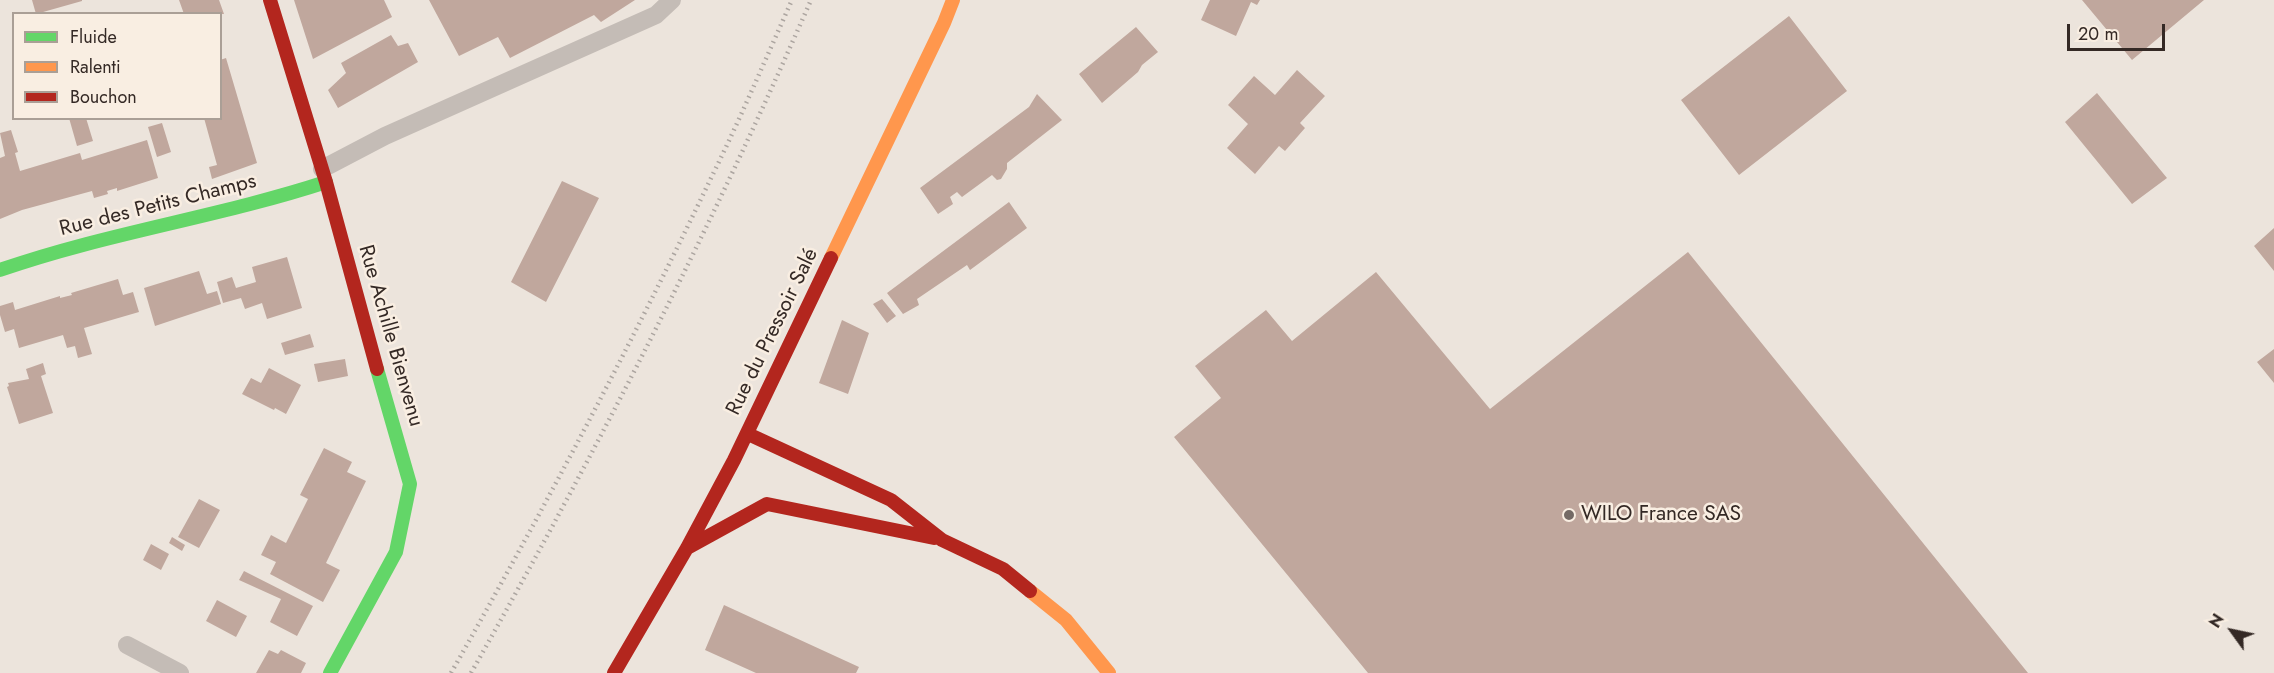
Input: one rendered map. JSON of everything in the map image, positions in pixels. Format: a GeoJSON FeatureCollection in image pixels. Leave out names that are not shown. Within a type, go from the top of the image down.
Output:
{"type":"FeatureCollection","features":[{"type":"Feature","properties":{"kind":"street","name":"Rue Achille Bienvenu"},"geometry":{"type":"LineString","coordinates":[[270,0],[324,176],[410,484],[396,552],[330,673]]}},
{"type":"Feature","properties":{"kind":"street","name":"Rue du Pressoir Salé"},"geometry":{"type":"LineString","coordinates":[[614,673],[738,464],[747,434],[953,0]]}},
{"type":"Feature","properties":{"kind":"street","name":"Rue des Petits Champs"},"geometry":{"type":"LineString","coordinates":[[0,270],[40,256],[274,199],[324,176]]}},
{"type":"Feature","properties":{"kind":"street"},"geometry":{"type":"LineString","coordinates":[[747,434],[891,500],[942,540],[1003,569],[1066,621],[1108,673]]}},
{"type":"Feature","properties":{"kind":"street"},"geometry":{"type":"LineString","coordinates":[[687,548],[764,500],[942,540]]}},
{"type":"Feature","properties":{"kind":"lane"},"geometry":{"type":"LineString","coordinates":[[324,176],[385,136],[656,15],[672,0]]}},
{"type":"Feature","properties":{"kind":"lane"},"geometry":{"type":"LineString","coordinates":[[127,645],[180,673]]}},
{"type":"Feature","properties":{"kind":"building"},"geometry":{"type":"Polygon","coordinates":[[[32,0],[82,0],[43,12],[35,12],[32,0]]]}},
{"type":"Feature","properties":{"kind":"building"},"geometry":{"type":"Polygon","coordinates":[[[179,0],[219,0],[224,14],[222,12],[183,12],[179,0]]]}},
{"type":"Feature","properties":{"kind":"building"},"geometry":{"type":"Polygon","coordinates":[[[294,0],[384,0],[392,17],[313,59],[294,0]]]}},
{"type":"Feature","properties":{"kind":"building"},"geometry":{"type":"Polygon","coordinates":[[[429,0],[635,0],[601,22],[594,15],[510,58],[498,37],[459,56],[429,0]]]}},
{"type":"Feature","properties":{"kind":"building"},"geometry":{"type":"Polygon","coordinates":[[[1210,0],[1260,0],[1257,5],[1251,2],[1236,36],[1201,20],[1210,0]]]}},
{"type":"Feature","properties":{"kind":"building"},"geometry":{"type":"Polygon","coordinates":[[[2082,0],[2204,0],[2132,60],[2082,0]]]}},
{"type":"Feature","properties":{"kind":"building"},"geometry":{"type":"Polygon","coordinates":[[[1789,16],[1847,91],[1739,175],[1681,100],[1789,16]]]}},
{"type":"Feature","properties":{"kind":"building"},"geometry":{"type":"Polygon","coordinates":[[[1136,27],[1158,52],[1102,103],[1079,74],[1136,27]]]}},
{"type":"Feature","properties":{"kind":"building"},"geometry":{"type":"Polygon","coordinates":[[[391,35],[398,46],[408,43],[418,62],[338,108],[328,90],[346,73],[341,63],[391,35]]]}},
{"type":"Feature","properties":{"kind":"building"},"geometry":{"type":"Polygon","coordinates":[[[226,58],[257,163],[212,179],[209,167],[217,165],[205,120],[222,120],[222,59],[226,58]]]}},
{"type":"Feature","properties":{"kind":"building"},"geometry":{"type":"Polygon","coordinates":[[[1297,70],[1325,96],[1300,123],[1305,128],[1285,151],[1279,146],[1255,174],[1227,148],[1248,124],[1228,105],[1254,76],[1275,95],[1297,70]]]}},
{"type":"Feature","properties":{"kind":"building"},"geometry":{"type":"Polygon","coordinates":[[[2097,93],[2167,178],[2132,204],[2065,122],[2097,93]]]}},
{"type":"Feature","properties":{"kind":"building"},"geometry":{"type":"Polygon","coordinates":[[[1037,94],[1062,120],[1007,163],[1007,169],[1001,179],[997,180],[992,175],[962,197],[957,192],[950,197],[953,204],[938,214],[920,188],[1029,107],[1037,94]]]}},
{"type":"Feature","properties":{"kind":"building"},"geometry":{"type":"Polygon","coordinates":[[[70,120],[87,120],[93,141],[77,146],[70,120]]]}},
{"type":"Feature","properties":{"kind":"building"},"geometry":{"type":"Polygon","coordinates":[[[162,123],[171,152],[157,157],[148,127],[162,123]]]}},
{"type":"Feature","properties":{"kind":"building"},"geometry":{"type":"Polygon","coordinates":[[[11,130],[18,152],[15,153],[20,171],[80,153],[82,160],[147,140],[158,178],[117,191],[117,188],[107,191],[108,194],[94,198],[92,191],[22,210],[0,219],[0,158],[5,156],[0,133],[11,130]]]}},
{"type":"Feature","properties":{"kind":"building"},"geometry":{"type":"Polygon","coordinates":[[[562,181],[599,198],[546,302],[511,282],[562,181]]]}},
{"type":"Feature","properties":{"kind":"building"},"geometry":{"type":"Polygon","coordinates":[[[1009,202],[1027,228],[970,270],[967,265],[917,299],[919,305],[903,314],[887,293],[1009,202]]]}},
{"type":"Feature","properties":{"kind":"building"},"geometry":{"type":"Polygon","coordinates":[[[2274,228],[2274,271],[2254,246],[2274,228]]]}},
{"type":"Feature","properties":{"kind":"building","name":"WILO France SAS"},"geometry":{"type":"Polygon","coordinates":[[[1688,252],[2028,673],[1368,673],[1174,437],[1221,398],[1195,366],[1266,310],[1292,341],[1376,272],[1490,409],[1688,252]]]}},
{"type":"Feature","properties":{"kind":"building"},"geometry":{"type":"Polygon","coordinates":[[[287,257],[302,308],[267,319],[262,303],[245,309],[241,298],[223,303],[217,282],[232,277],[236,288],[256,282],[252,267],[287,257]]]}},
{"type":"Feature","properties":{"kind":"building"},"geometry":{"type":"Polygon","coordinates":[[[199,271],[207,294],[217,291],[221,304],[155,326],[144,288],[199,271]]]}},
{"type":"Feature","properties":{"kind":"building"},"geometry":{"type":"Polygon","coordinates":[[[118,279],[123,295],[133,292],[139,312],[84,328],[92,354],[78,358],[75,346],[67,348],[63,335],[19,348],[14,329],[5,332],[0,306],[13,302],[15,310],[60,296],[60,298],[72,295],[71,293],[118,279]]]}},
{"type":"Feature","properties":{"kind":"building"},"geometry":{"type":"Polygon","coordinates":[[[882,299],[896,316],[887,323],[873,304],[882,299]]]}},
{"type":"Feature","properties":{"kind":"building"},"geometry":{"type":"Polygon","coordinates":[[[842,320],[869,333],[848,394],[819,383],[842,320]]]}},
{"type":"Feature","properties":{"kind":"building"},"geometry":{"type":"Polygon","coordinates":[[[310,334],[314,347],[285,355],[281,343],[310,334]]]}},
{"type":"Feature","properties":{"kind":"building"},"geometry":{"type":"Polygon","coordinates":[[[2274,349],[2274,383],[2257,362],[2274,349]]]}},
{"type":"Feature","properties":{"kind":"building"},"geometry":{"type":"Polygon","coordinates":[[[345,359],[348,376],[318,382],[314,364],[345,359]]]}},
{"type":"Feature","properties":{"kind":"building"},"geometry":{"type":"Polygon","coordinates":[[[43,363],[46,374],[41,376],[53,413],[19,424],[7,387],[8,383],[29,379],[26,369],[43,363]]]}},
{"type":"Feature","properties":{"kind":"building"},"geometry":{"type":"Polygon","coordinates":[[[269,368],[301,385],[286,414],[242,394],[251,378],[261,383],[269,368]]]}},
{"type":"Feature","properties":{"kind":"building"},"geometry":{"type":"Polygon","coordinates":[[[324,448],[352,462],[347,472],[366,481],[326,563],[340,570],[323,602],[270,574],[276,562],[261,555],[271,535],[286,543],[308,499],[300,495],[324,448]]]}},
{"type":"Feature","properties":{"kind":"building"},"geometry":{"type":"Polygon","coordinates":[[[199,499],[220,510],[199,548],[178,537],[199,499]]]}},
{"type":"Feature","properties":{"kind":"building"},"geometry":{"type":"Polygon","coordinates":[[[172,537],[185,545],[182,551],[169,543],[172,537]]]}},
{"type":"Feature","properties":{"kind":"building"},"geometry":{"type":"Polygon","coordinates":[[[151,544],[169,554],[161,570],[143,560],[151,544]]]}},
{"type":"Feature","properties":{"kind":"building"},"geometry":{"type":"Polygon","coordinates":[[[244,571],[313,606],[297,636],[270,622],[281,599],[239,580],[244,571]]]}},
{"type":"Feature","properties":{"kind":"building"},"geometry":{"type":"Polygon","coordinates":[[[217,600],[247,616],[236,637],[206,621],[217,600]]]}},
{"type":"Feature","properties":{"kind":"building"},"geometry":{"type":"Polygon","coordinates":[[[724,605],[859,667],[856,673],[756,673],[705,650],[724,605]]]}},
{"type":"Feature","properties":{"kind":"building"},"geometry":{"type":"Polygon","coordinates":[[[269,650],[278,654],[281,650],[306,663],[301,673],[256,673],[269,650]]]}},
{"type":"Feature","properties":{"kind":"railway"},"geometry":{"type":"LineString","coordinates":[[451,673],[520,550],[651,300],[723,153],[792,0]]}},
{"type":"Feature","properties":{"kind":"railway"},"geometry":{"type":"LineString","coordinates":[[471,673],[650,341],[733,172],[811,0]]}},
{"type":"Feature","properties":{"kind":"traffic: fast"},"geometry":{"type":"LineString","coordinates":[[0,270],[40,257],[326,182]]}},
{"type":"Feature","properties":{"kind":"traffic: fast"},"geometry":{"type":"LineString","coordinates":[[330,673],[396,552],[410,484],[377,369]]}},
{"type":"Feature","properties":{"kind":"traffic: slow"},"geometry":{"type":"LineString","coordinates":[[831,258],[953,0]]}},
{"type":"Feature","properties":{"kind":"traffic: slow"},"geometry":{"type":"LineString","coordinates":[[1030,591],[1066,620],[1109,673]]}},
{"type":"Feature","properties":{"kind":"traffic: jam"},"geometry":{"type":"LineString","coordinates":[[270,0],[326,182],[377,369]]}},
{"type":"Feature","properties":{"kind":"traffic: jam"},"geometry":{"type":"LineString","coordinates":[[614,673],[687,548],[734,460],[831,258]]}},
{"type":"Feature","properties":{"kind":"traffic: jam"},"geometry":{"type":"LineString","coordinates":[[748,434],[891,500],[942,540],[1003,569],[1030,591]]}},
{"type":"Feature","properties":{"kind":"traffic: jam"},"geometry":{"type":"LineString","coordinates":[[687,548],[767,504],[934,538]]}},
{"type":"Feature","properties":{"kind":"place","name":"WILO France SAS"},"geometry":{"type":"Point","coordinates":[1569,515]}}]}
